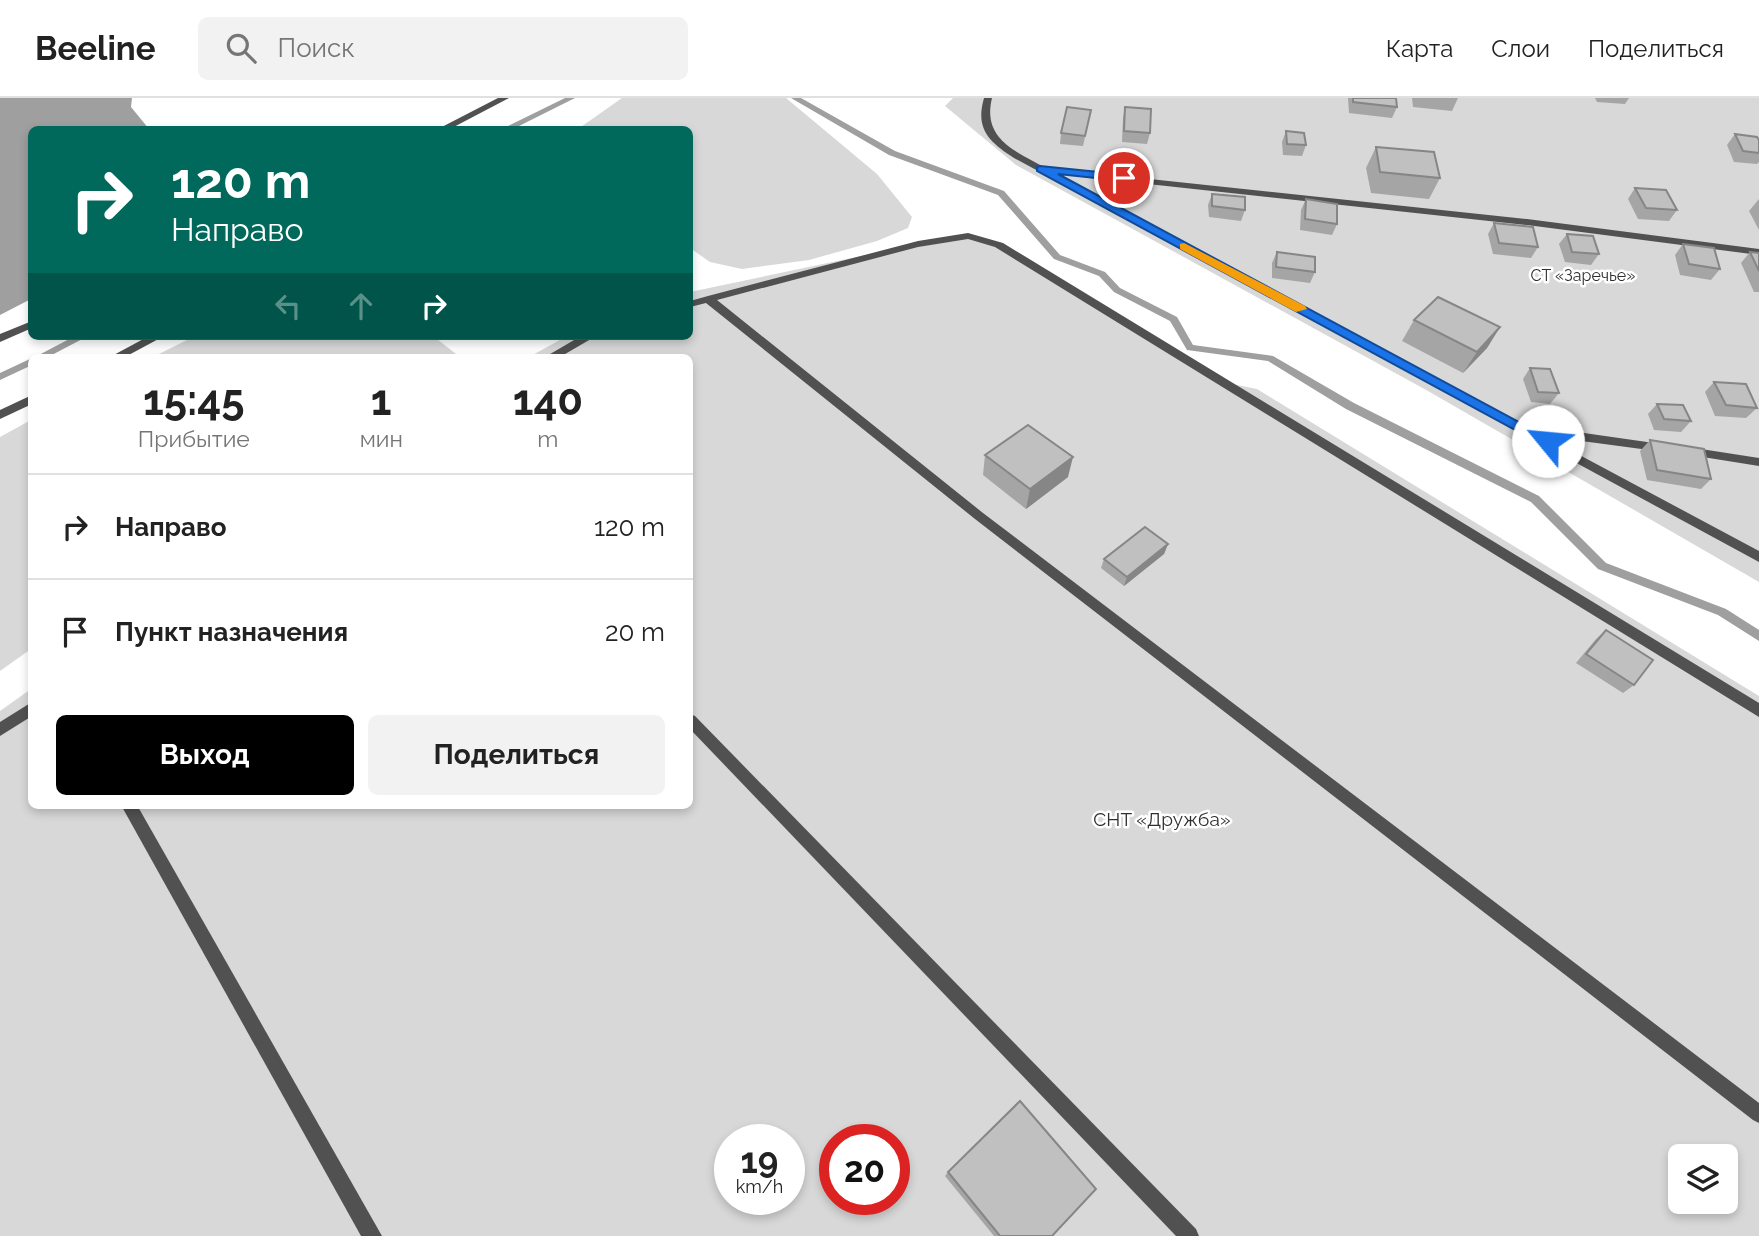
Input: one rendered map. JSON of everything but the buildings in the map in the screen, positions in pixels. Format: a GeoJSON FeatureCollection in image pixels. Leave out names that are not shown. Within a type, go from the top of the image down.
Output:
{"type":"FeatureCollection","features":[{"type":"Feature","properties":{"kind":"street"},"geometry":{"type":"LineString","coordinates":[[448,126],[505,98]]}},
{"type":"Feature","properties":{"kind":"street"},"geometry":{"type":"LineString","coordinates":[[988,98],[982,113],[985,127],[998,142],[1040,169],[1759,557]]}},
{"type":"Feature","properties":{"kind":"street"},"geometry":{"type":"LineString","coordinates":[[1040,169],[1527,222],[1759,252]]}},
{"type":"Feature","properties":{"kind":"street"},"geometry":{"type":"LineString","coordinates":[[693,303],[918,244],[968,236],[999,245],[1759,711]]}},
{"type":"Feature","properties":{"kind":"street"},"geometry":{"type":"LineString","coordinates":[[708,299],[979,516],[1759,1114]]}},
{"type":"Feature","properties":{"kind":"street"},"geometry":{"type":"LineString","coordinates":[[0,338],[28,326]]}},
{"type":"Feature","properties":{"kind":"street"},"geometry":{"type":"LineString","coordinates":[[122,354],[150,340]]}},
{"type":"Feature","properties":{"kind":"street"},"geometry":{"type":"LineString","coordinates":[[557,354],[583,340]]}},
{"type":"Feature","properties":{"kind":"street"},"geometry":{"type":"LineString","coordinates":[[0,415],[28,401]]}},
{"type":"Feature","properties":{"kind":"street"},"geometry":{"type":"LineString","coordinates":[[1524,429],[1759,461]]}},
{"type":"Feature","properties":{"kind":"street"},"geometry":{"type":"LineString","coordinates":[[0,730],[28,711]]}},
{"type":"Feature","properties":{"kind":"street"},"geometry":{"type":"LineString","coordinates":[[693,723],[1189,1236]]}},
{"type":"Feature","properties":{"kind":"street"},"geometry":{"type":"LineString","coordinates":[[131,809],[372,1236]]}},
{"type":"Feature","properties":{"kind":"green space"},"geometry":{"type":"Polygon","coordinates":[[[622,98],[786,98],[877,174],[912,217],[908,228],[877,241],[809,260],[742,269],[710,262],[693,250],[693,126],[582,126],[622,98]]]}},
{"type":"Feature","properties":{"kind":"green space","name":"СТ «Заречье»"},"geometry":{"type":"Polygon","coordinates":[[[953,98],[1759,98],[1759,582],[1428,391],[1016,165],[945,106],[953,98]]]}},
{"type":"Feature","properties":{"kind":"green space","name":"СНТ «Дружба»"},"geometry":{"type":"Polygon","coordinates":[[[968,236],[999,245],[1217,381],[1257,389],[1759,696],[1759,1236],[0,1236],[0,711],[28,691],[28,809],[693,809],[693,354],[534,354],[560,340],[693,340],[693,291],[968,236]]]}},
{"type":"Feature","properties":{"kind":"green space"},"geometry":{"type":"Polygon","coordinates":[[[187,340],[438,340],[456,354],[159,354],[187,340]]]}},
{"type":"Feature","properties":{"kind":"green space"},"geometry":{"type":"Polygon","coordinates":[[[28,422],[28,651],[0,671],[0,437],[28,422]]]}},
{"type":"Feature","properties":{"kind":"shaded area"},"geometry":{"type":"Polygon","coordinates":[[[0,98],[132,98],[131,107],[147,126],[28,126],[28,301],[0,315],[0,98]]]}},
{"type":"Feature","properties":{"kind":"waterway"},"geometry":{"type":"LineString","coordinates":[[512,126],[571,98]]}},
{"type":"Feature","properties":{"kind":"waterway"},"geometry":{"type":"LineString","coordinates":[[795,98],[892,153],[1001,193],[1057,257],[1102,274],[1117,290],[1174,319],[1190,348],[1270,358],[1350,406],[1535,499],[1602,566],[1722,612],[1759,636]]}},
{"type":"Feature","properties":{"kind":"waterway"},"geometry":{"type":"LineString","coordinates":[[46,354],[75,340]]}},
{"type":"Feature","properties":{"kind":"waterway"},"geometry":{"type":"LineString","coordinates":[[0,377],[28,363]]}},
{"type":"Feature","properties":{"kind":"slow traffic"},"geometry":{"type":"LineString","coordinates":[[1184,246],[1300,309]]}},
{"type":"Feature","properties":{"kind":"route"},"geometry":{"type":"LineString","coordinates":[[1124,178],[1040,169],[1548,441]]}}]}
